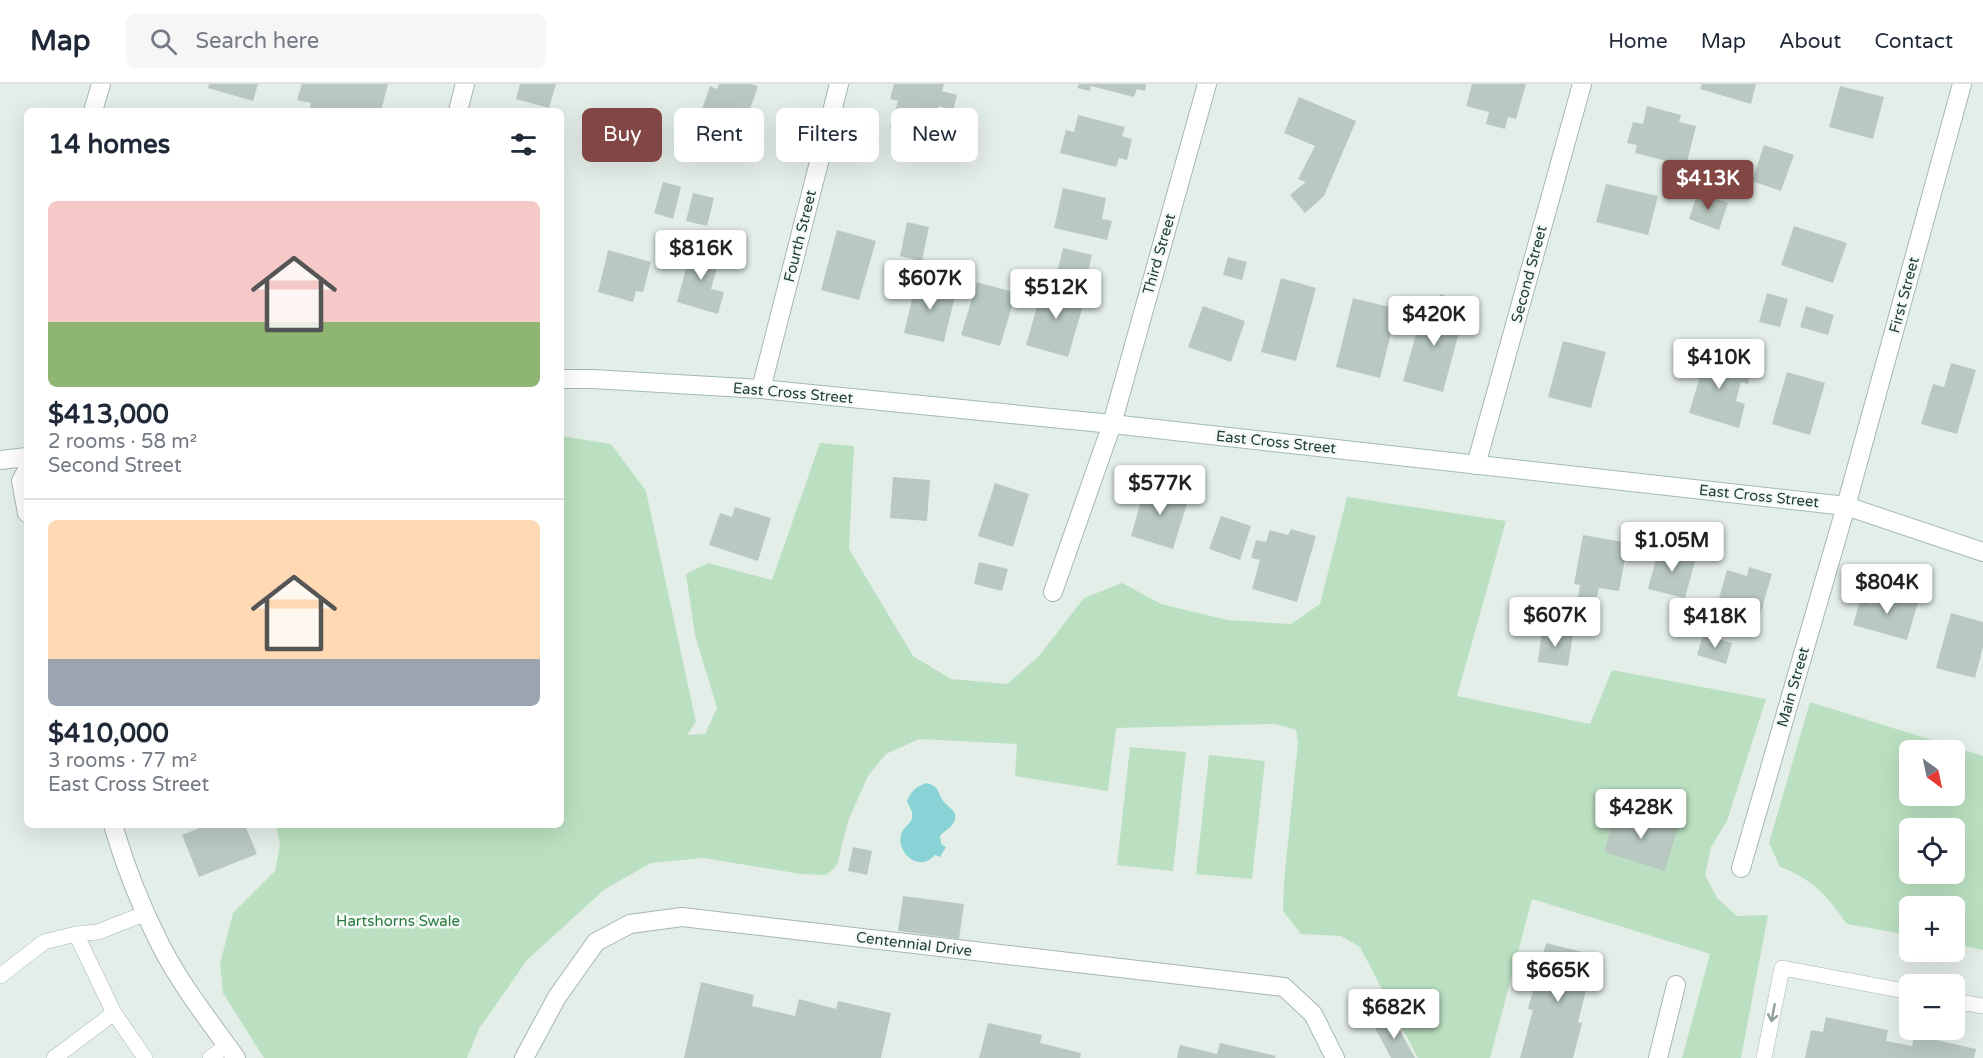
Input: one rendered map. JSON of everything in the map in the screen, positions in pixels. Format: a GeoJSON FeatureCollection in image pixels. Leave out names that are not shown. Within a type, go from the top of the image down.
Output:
{"type":"FeatureCollection","features":[{"type":"Feature","properties":{"kind":"street"},"geometry":{"type":"LineString","coordinates":[[459,108],[465,84]]}},
{"type":"Feature","properties":{"kind":"street","name":"Fourth Street"},"geometry":{"type":"LineString","coordinates":[[761,389],[839,84]]}},
{"type":"Feature","properties":{"kind":"street","name":"Third Street"},"geometry":{"type":"LineString","coordinates":[[1053,592],[1112,424],[1207,84]]}},
{"type":"Feature","properties":{"kind":"street","name":"Second Street"},"geometry":{"type":"LineString","coordinates":[[1476,465],[1582,84]]}},
{"type":"Feature","properties":{"kind":"street","name":"First Street"},"geometry":{"type":"LineString","coordinates":[[1845,506],[1962,84]]}},
{"type":"Feature","properties":{"kind":"street"},"geometry":{"type":"LineString","coordinates":[[94,108],[100,87]]}},
{"type":"Feature","properties":{"kind":"street","name":"East Cross Street"},"geometry":{"type":"LineString","coordinates":[[564,380],[593,379],[761,389],[1112,424],[1845,506],[1983,552]]}},
{"type":"Feature","properties":{"kind":"street"},"geometry":{"type":"LineString","coordinates":[[0,460],[24,457]]}},
{"type":"Feature","properties":{"kind":"street"},"geometry":{"type":"LineString","coordinates":[[24,475],[21,480],[24,496]]}},
{"type":"Feature","properties":{"kind":"street","name":"Main Street"},"geometry":{"type":"LineString","coordinates":[[1741,868],[1845,506]]}},
{"type":"Feature","properties":{"kind":"street"},"geometry":{"type":"LineString","coordinates":[[114,828],[125,864],[162,947],[231,1052]]}},
{"type":"Feature","properties":{"kind":"street","name":"Centennial Drive"},"geometry":{"type":"LineString","coordinates":[[524,1058],[557,997],[597,942],[630,924],[682,917],[1284,987],[1313,1014],[1335,1058]]}},
{"type":"Feature","properties":{"kind":"street"},"geometry":{"type":"LineString","coordinates":[[1658,1058],[1676,985]]}},
{"type":"Feature","properties":{"kind":"lane"},"geometry":{"type":"LineString","coordinates":[[0,976],[44,942],[76,934],[98,932],[146,913]]}},
{"type":"Feature","properties":{"kind":"lane"},"geometry":{"type":"LineString","coordinates":[[76,934],[114,1013],[145,1058]]}},
{"type":"Feature","properties":{"kind":"lane"},"geometry":{"type":"LineString","coordinates":[[1764,1058],[1782,968],[1899,990]]}},
{"type":"Feature","properties":{"kind":"lane"},"geometry":{"type":"LineString","coordinates":[[1965,1002],[1983,1006]]}},
{"type":"Feature","properties":{"kind":"lane"},"geometry":{"type":"LineString","coordinates":[[54,1058],[114,1013]]}},
{"type":"Feature","properties":{"kind":"lane"},"geometry":{"type":"LineString","coordinates":[[210,1058],[231,1052]]}},
{"type":"Feature","properties":{"kind":"green space","name":"Hartshorns Swale"},"geometry":{"type":"Polygon","coordinates":[[[564,436],[611,444],[646,491],[696,722],[687,735],[705,734],[717,708],[695,635],[686,574],[708,563],[772,580],[820,443],[854,446],[849,549],[913,656],[951,679],[1007,684],[1039,656],[1084,598],[1122,583],[1161,604],[1227,620],[1291,624],[1320,604],[1347,497],[1506,521],[1457,696],[1590,724],[1612,670],[1766,699],[1727,821],[1711,847],[1705,875],[1717,898],[1737,916],[1768,915],[1741,1058],[1682,1058],[1710,954],[1532,899],[1490,1058],[1418,1058],[1360,947],[1341,936],[1301,934],[1283,911],[1298,742],[1296,730],[1276,724],[1116,728],[1108,791],[1015,776],[1017,744],[919,739],[886,754],[868,776],[848,821],[837,865],[827,875],[801,874],[704,858],[651,863],[605,889],[527,960],[479,1029],[467,1058],[264,1058],[223,993],[220,964],[233,913],[275,871],[280,845],[277,828],[564,828],[564,436]]]}},
{"type":"Feature","properties":{"kind":"green space"},"geometry":{"type":"Polygon","coordinates":[[[1810,702],[1932,740],[1899,740],[1899,806],[1965,806],[1965,750],[1983,756],[1983,950],[1965,946],[1965,896],[1899,896],[1899,933],[1847,924],[1833,905],[1810,883],[1780,867],[1769,843],[1810,702]]]}},
{"type":"Feature","properties":{"kind":"green space"},"geometry":{"type":"Polygon","coordinates":[[[1130,747],[1186,752],[1173,871],[1117,865],[1130,747]]]}},
{"type":"Feature","properties":{"kind":"green space"},"geometry":{"type":"Polygon","coordinates":[[[1209,755],[1265,761],[1252,879],[1196,874],[1209,755]]]}},
{"type":"Feature","properties":{"kind":"water"},"geometry":{"type":"Polygon","coordinates":[[[926,783],[937,788],[942,799],[955,813],[955,819],[940,836],[941,844],[946,847],[940,857],[935,855],[928,861],[921,862],[907,856],[900,840],[903,831],[912,819],[912,812],[907,801],[914,790],[926,783]]]}},
{"type":"Feature","properties":{"kind":"building"},"geometry":{"type":"Polygon","coordinates":[[[209,84],[258,84],[253,101],[208,88],[209,84]]]}},
{"type":"Feature","properties":{"kind":"building"},"geometry":{"type":"Polygon","coordinates":[[[302,84],[388,84],[382,108],[310,108],[311,103],[297,100],[302,84]]]}},
{"type":"Feature","properties":{"kind":"building"},"geometry":{"type":"Polygon","coordinates":[[[520,84],[556,84],[549,108],[516,99],[520,84]]]}},
{"type":"Feature","properties":{"kind":"building"},"geometry":{"type":"Polygon","coordinates":[[[719,84],[758,86],[750,108],[702,108],[710,86],[717,89],[719,84]]]}},
{"type":"Feature","properties":{"kind":"building"},"geometry":{"type":"Polygon","coordinates":[[[894,84],[944,84],[942,91],[957,95],[954,108],[939,106],[938,108],[896,108],[898,101],[890,99],[894,84]]]}},
{"type":"Feature","properties":{"kind":"building"},"geometry":{"type":"Polygon","coordinates":[[[1079,84],[1146,84],[1145,91],[1137,89],[1134,97],[1091,86],[1090,91],[1077,88],[1079,84]]]}},
{"type":"Feature","properties":{"kind":"building"},"geometry":{"type":"Polygon","coordinates":[[[1472,84],[1526,84],[1516,119],[1508,117],[1505,129],[1486,124],[1489,112],[1466,106],[1472,84]]]}},
{"type":"Feature","properties":{"kind":"building"},"geometry":{"type":"Polygon","coordinates":[[[1702,84],[1756,84],[1751,104],[1700,89],[1702,84]]]}},
{"type":"Feature","properties":{"kind":"building"},"geometry":{"type":"Polygon","coordinates":[[[1840,86],[1884,97],[1873,139],[1829,127],[1840,86]]]}},
{"type":"Feature","properties":{"kind":"building"},"geometry":{"type":"Polygon","coordinates":[[[1299,97],[1356,121],[1324,196],[1305,213],[1290,195],[1306,182],[1298,179],[1315,146],[1284,133],[1299,97]]]}},
{"type":"Feature","properties":{"kind":"building"},"geometry":{"type":"Polygon","coordinates":[[[1647,106],[1681,115],[1679,122],[1696,126],[1686,166],[1635,153],[1637,145],[1627,143],[1633,122],[1643,124],[1647,106]]]}},
{"type":"Feature","properties":{"kind":"building"},"geometry":{"type":"Polygon","coordinates":[[[1078,115],[1125,127],[1122,136],[1132,139],[1127,160],[1119,158],[1116,167],[1060,153],[1066,130],[1074,132],[1078,115]]]}},
{"type":"Feature","properties":{"kind":"building"},"geometry":{"type":"Polygon","coordinates":[[[1764,145],[1794,155],[1781,191],[1752,181],[1764,145]]]}},
{"type":"Feature","properties":{"kind":"building"},"geometry":{"type":"Polygon","coordinates":[[[663,182],[681,187],[673,219],[654,213],[663,182]]]}},
{"type":"Feature","properties":{"kind":"building"},"geometry":{"type":"Polygon","coordinates":[[[1606,184],[1658,196],[1648,235],[1596,222],[1606,184]]]}},
{"type":"Feature","properties":{"kind":"building"},"geometry":{"type":"Polygon","coordinates":[[[1063,188],[1106,198],[1102,219],[1112,221],[1107,240],[1054,228],[1063,188]]]}},
{"type":"Feature","properties":{"kind":"building"},"geometry":{"type":"Polygon","coordinates":[[[1698,192],[1728,203],[1719,230],[1689,219],[1698,192]]]}},
{"type":"Feature","properties":{"kind":"building"},"geometry":{"type":"Polygon","coordinates":[[[693,193],[714,198],[707,226],[686,221],[693,193]]]}},
{"type":"Feature","properties":{"kind":"building"},"geometry":{"type":"Polygon","coordinates":[[[907,222],[929,227],[922,261],[900,256],[907,222]]]}},
{"type":"Feature","properties":{"kind":"building"},"geometry":{"type":"Polygon","coordinates":[[[1794,226],[1847,243],[1833,283],[1781,265],[1794,226]]]}},
{"type":"Feature","properties":{"kind":"building"},"geometry":{"type":"Polygon","coordinates":[[[837,230],[876,241],[859,300],[821,290],[837,230]]]}},
{"type":"Feature","properties":{"kind":"building"},"geometry":{"type":"Polygon","coordinates":[[[692,246],[721,253],[711,289],[724,292],[718,314],[677,302],[692,246]]]}},
{"type":"Feature","properties":{"kind":"building"},"geometry":{"type":"Polygon","coordinates":[[[1063,248],[1092,255],[1087,276],[1058,269],[1063,248]]]}},
{"type":"Feature","properties":{"kind":"building"},"geometry":{"type":"Polygon","coordinates":[[[608,250],[651,262],[643,292],[636,291],[633,302],[598,292],[608,250]]]}},
{"type":"Feature","properties":{"kind":"building"},"geometry":{"type":"Polygon","coordinates":[[[1228,257],[1247,262],[1242,280],[1223,275],[1228,257]]]}},
{"type":"Feature","properties":{"kind":"building"},"geometry":{"type":"Polygon","coordinates":[[[1281,278],[1316,288],[1296,361],[1261,352],[1281,278]]]}},
{"type":"Feature","properties":{"kind":"building"},"geometry":{"type":"Polygon","coordinates":[[[917,279],[957,288],[944,342],[904,333],[917,279]]]}},
{"type":"Feature","properties":{"kind":"building"},"geometry":{"type":"Polygon","coordinates":[[[977,282],[1016,293],[1000,346],[961,335],[977,282]]]}},
{"type":"Feature","properties":{"kind":"building"},"geometry":{"type":"Polygon","coordinates":[[[1044,283],[1086,295],[1068,357],[1026,345],[1044,283]]]}},
{"type":"Feature","properties":{"kind":"building"},"geometry":{"type":"Polygon","coordinates":[[[1767,293],[1788,299],[1780,327],[1759,322],[1767,293]]]}},
{"type":"Feature","properties":{"kind":"building"},"geometry":{"type":"Polygon","coordinates":[[[1440,294],[1459,300],[1452,326],[1460,328],[1443,392],[1403,381],[1420,320],[1425,321],[1429,308],[1435,310],[1440,294]]]}},
{"type":"Feature","properties":{"kind":"building"},"geometry":{"type":"Polygon","coordinates":[[[1353,298],[1397,309],[1380,378],[1336,367],[1353,298]]]}},
{"type":"Feature","properties":{"kind":"building"},"geometry":{"type":"Polygon","coordinates":[[[1203,306],[1245,321],[1231,362],[1188,347],[1203,306]]]}},
{"type":"Feature","properties":{"kind":"building"},"geometry":{"type":"Polygon","coordinates":[[[1806,306],[1834,315],[1828,335],[1800,327],[1806,306]]]}},
{"type":"Feature","properties":{"kind":"building"},"geometry":{"type":"Polygon","coordinates":[[[1563,341],[1606,352],[1591,408],[1548,397],[1563,341]]]}},
{"type":"Feature","properties":{"kind":"building"},"geometry":{"type":"Polygon","coordinates":[[[1703,353],[1744,365],[1743,370],[1751,372],[1748,384],[1741,382],[1736,401],[1745,404],[1739,428],[1689,413],[1699,380],[1696,373],[1703,353]]]}},
{"type":"Feature","properties":{"kind":"building"},"geometry":{"type":"Polygon","coordinates":[[[1951,363],[1976,370],[1957,434],[1921,424],[1933,384],[1944,387],[1951,363]]]}},
{"type":"Feature","properties":{"kind":"building"},"geometry":{"type":"Polygon","coordinates":[[[1787,372],[1825,383],[1810,435],[1772,424],[1787,372]]]}},
{"type":"Feature","properties":{"kind":"building"},"geometry":{"type":"Polygon","coordinates":[[[893,477],[930,480],[927,521],[890,518],[893,477]]]}},
{"type":"Feature","properties":{"kind":"building"},"geometry":{"type":"Polygon","coordinates":[[[995,483],[1029,494],[1013,547],[978,536],[995,483]]]}},
{"type":"Feature","properties":{"kind":"building"},"geometry":{"type":"Polygon","coordinates":[[[1146,484],[1189,497],[1173,549],[1131,536],[1146,484]]]}},
{"type":"Feature","properties":{"kind":"building"},"geometry":{"type":"Polygon","coordinates":[[[735,507],[771,518],[758,561],[709,545],[720,513],[732,517],[735,507]]]}},
{"type":"Feature","properties":{"kind":"building"},"geometry":{"type":"Polygon","coordinates":[[[1221,516],[1251,526],[1240,560],[1209,549],[1221,516]]]}},
{"type":"Feature","properties":{"kind":"building"},"geometry":{"type":"Polygon","coordinates":[[[1291,529],[1316,536],[1297,602],[1252,589],[1260,560],[1251,558],[1256,540],[1266,542],[1270,530],[1288,535],[1291,529]]]}},
{"type":"Feature","properties":{"kind":"building"},"geometry":{"type":"Polygon","coordinates":[[[1583,535],[1628,543],[1619,591],[1599,588],[1595,607],[1577,603],[1580,585],[1574,584],[1583,535]]]}},
{"type":"Feature","properties":{"kind":"building"},"geometry":{"type":"Polygon","coordinates":[[[1659,548],[1696,557],[1685,598],[1648,589],[1659,548]]]}},
{"type":"Feature","properties":{"kind":"building"},"geometry":{"type":"Polygon","coordinates":[[[979,562],[1008,569],[1002,591],[974,584],[979,562]]]}},
{"type":"Feature","properties":{"kind":"building"},"geometry":{"type":"Polygon","coordinates":[[[1749,567],[1772,574],[1756,628],[1714,616],[1727,570],[1747,576],[1749,567]]]}},
{"type":"Feature","properties":{"kind":"building"},"geometry":{"type":"Polygon","coordinates":[[[1876,590],[1918,602],[1907,640],[1853,625],[1860,601],[1872,604],[1876,590]]]}},
{"type":"Feature","properties":{"kind":"building"},"geometry":{"type":"Polygon","coordinates":[[[1951,613],[1983,622],[1983,647],[1975,678],[1936,668],[1951,613]]]}},
{"type":"Feature","properties":{"kind":"building"},"geometry":{"type":"Polygon","coordinates":[[[1542,630],[1573,634],[1568,666],[1538,662],[1542,630]]]}},
{"type":"Feature","properties":{"kind":"building"},"geometry":{"type":"Polygon","coordinates":[[[1703,635],[1732,643],[1726,664],[1697,655],[1703,635]]]}},
{"type":"Feature","properties":{"kind":"building"},"geometry":{"type":"Polygon","coordinates":[[[1617,808],[1678,827],[1665,871],[1604,852],[1617,808]]]}},
{"type":"Feature","properties":{"kind":"building"},"geometry":{"type":"Polygon","coordinates":[[[200,828],[246,828],[257,854],[199,877],[182,835],[200,828]]]}},
{"type":"Feature","properties":{"kind":"building"},"geometry":{"type":"Polygon","coordinates":[[[853,847],[872,851],[867,875],[848,871],[853,847]]]}},
{"type":"Feature","properties":{"kind":"building"},"geometry":{"type":"Polygon","coordinates":[[[903,896],[964,904],[959,939],[898,931],[903,896]]]}},
{"type":"Feature","properties":{"kind":"building"},"geometry":{"type":"Polygon","coordinates":[[[1546,943],[1595,955],[1578,1022],[1582,1023],[1573,1058],[1520,1058],[1533,1010],[1528,1009],[1546,943]]]}},
{"type":"Feature","properties":{"kind":"building"},"geometry":{"type":"Polygon","coordinates":[[[701,982],[754,995],[752,1006],[795,1016],[799,999],[836,1009],[838,1001],[891,1013],[881,1058],[684,1058],[701,982]]]}},
{"type":"Feature","properties":{"kind":"building"},"geometry":{"type":"Polygon","coordinates":[[[1826,1017],[1888,1030],[1886,1041],[1912,1046],[1913,1040],[1936,1040],[1976,1049],[1974,1058],[1805,1058],[1811,1030],[1823,1032],[1826,1017]]]}},
{"type":"Feature","properties":{"kind":"building"},"geometry":{"type":"Polygon","coordinates":[[[1393,1018],[1415,1058],[1391,1058],[1375,1028],[1393,1018]]]}},
{"type":"Feature","properties":{"kind":"building"},"geometry":{"type":"Polygon","coordinates":[[[988,1023],[1042,1035],[1040,1043],[1081,1053],[1080,1058],[979,1058],[988,1023]]]}},
{"type":"Feature","properties":{"kind":"building"},"geometry":{"type":"Polygon","coordinates":[[[1220,1043],[1276,1056],[1275,1058],[1177,1058],[1180,1045],[1217,1054],[1220,1043]]]}}]}
